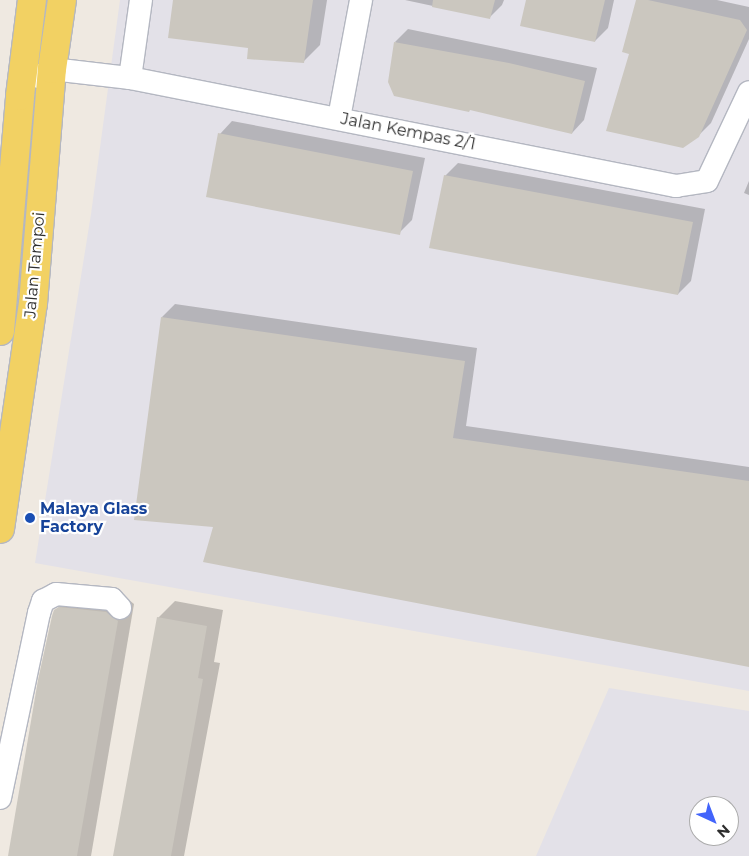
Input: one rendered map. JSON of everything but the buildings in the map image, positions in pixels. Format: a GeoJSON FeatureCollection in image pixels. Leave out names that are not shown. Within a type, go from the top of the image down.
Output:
{"type":"FeatureCollection","features":[{"type":"Feature","properties":{"kind":"main road","name":"Jalan Tampoi"},"geometry":{"type":"LineString","coordinates":[[0,331],[20,96],[32,0]]}},
{"type":"Feature","properties":{"kind":"main road","name":"Jalan Tampoi"},"geometry":{"type":"LineString","coordinates":[[0,529],[33,304],[52,69],[62,0]]}},
{"type":"Feature","properties":{"kind":"street"},"geometry":{"type":"LineString","coordinates":[[130,78],[141,0]]}},
{"type":"Feature","properties":{"kind":"street"},"geometry":{"type":"LineString","coordinates":[[339,118],[361,0]]}},
{"type":"Feature","properties":{"kind":"street"},"geometry":{"type":"LineString","coordinates":[[20,96],[34,80],[52,69]]}},
{"type":"Feature","properties":{"kind":"street","name":"Jalan Kempas 2/1"},"geometry":{"type":"LineString","coordinates":[[52,69],[130,78],[676,186],[707,181],[749,92]]}},
{"type":"Feature","properties":{"kind":"street"},"geometry":{"type":"LineString","coordinates":[[0,798],[38,613],[44,601],[56,594],[112,600],[120,608]]}},
{"type":"Feature","properties":{"kind":"shaded area"},"geometry":{"type":"Polygon","coordinates":[[[120,0],[749,0],[749,691],[35,563],[91,214],[120,0]]]}},
{"type":"Feature","properties":{"kind":"shaded area"},"geometry":{"type":"Polygon","coordinates":[[[609,688],[749,711],[749,856],[536,856],[609,688]]]}},
{"type":"Feature","properties":{"kind":"place","name":"Malaya Glass Factory"},"geometry":{"type":"Point","coordinates":[30,518]}}]}
